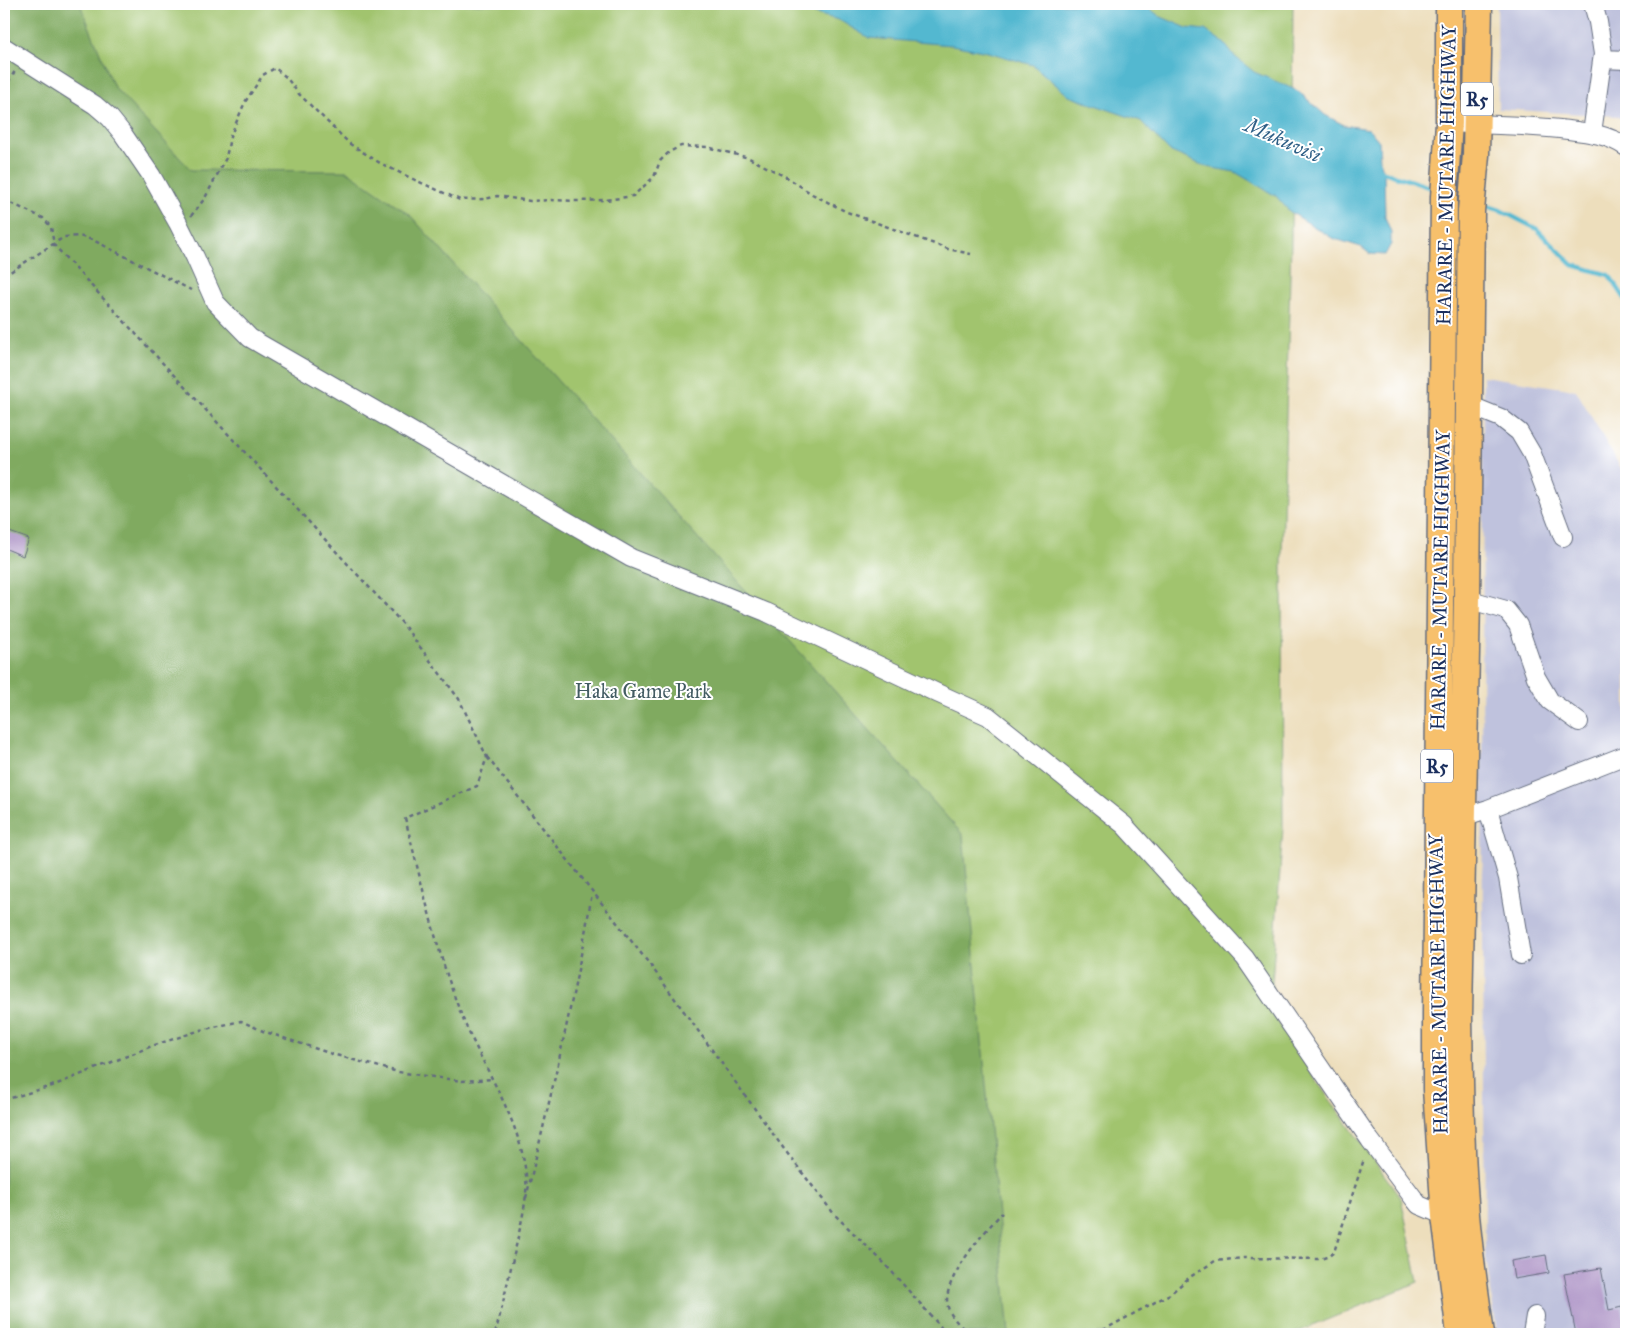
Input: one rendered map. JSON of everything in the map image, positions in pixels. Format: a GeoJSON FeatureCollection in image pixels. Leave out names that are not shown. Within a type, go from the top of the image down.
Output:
{"type":"FeatureCollection","features":[{"type":"Feature","properties":{"kind":"highway","name":"HARARE - MUTARE HIGHWAY"},"geometry":{"type":"LineString","coordinates":[[1449,4],[1449,123],[1444,191],[1435,928],[1436,1089],[1445,1216],[1460,1334]]}},
{"type":"Feature","properties":{"kind":"highway","name":"HARARE - MUTARE HIGHWAY"},"geometry":{"type":"LineString","coordinates":[[1479,4],[1476,155],[1471,202],[1460,1080],[1465,1202],[1481,1334]]}},
{"type":"Feature","properties":{"kind":"street"},"geometry":{"type":"LineString","coordinates":[[1592,133],[1603,59],[1598,22],[1593,4]]}},
{"type":"Feature","properties":{"kind":"street"},"geometry":{"type":"LineString","coordinates":[[4,47],[95,105],[110,118],[132,146],[151,175],[196,257],[215,302],[250,338],[631,558],[766,612],[988,716],[1124,825],[1245,958],[1370,1140],[1415,1200],[1420,1205],[1445,1216]]}},
{"type":"Feature","properties":{"kind":"street"},"geometry":{"type":"LineString","coordinates":[[1603,59],[1626,60]]}},
{"type":"Feature","properties":{"kind":"street"},"geometry":{"type":"LineString","coordinates":[[1449,123],[1538,127],[1592,133],[1610,138],[1626,147]]}},
{"type":"Feature","properties":{"kind":"street"},"geometry":{"type":"LineString","coordinates":[[1469,405],[1501,418],[1519,432],[1532,454],[1563,537]]}},
{"type":"Feature","properties":{"kind":"street"},"geometry":{"type":"LineString","coordinates":[[1467,599],[1506,610],[1518,626],[1536,677],[1550,701],[1580,722]]}},
{"type":"Feature","properties":{"kind":"street"},"geometry":{"type":"LineString","coordinates":[[1462,817],[1488,809],[1626,755]]}},
{"type":"Feature","properties":{"kind":"street"},"geometry":{"type":"LineString","coordinates":[[1488,809],[1508,878],[1521,954]]}},
{"type":"Feature","properties":{"kind":"street"},"geometry":{"type":"LineString","coordinates":[[1532,1334],[1536,1316]]}},
{"type":"Feature","properties":{"kind":"path"},"geometry":{"type":"LineString","coordinates":[[181,230],[205,198],[226,158],[230,137],[246,102],[264,75],[276,68],[286,77],[299,94],[350,144],[380,163],[460,200],[484,199],[497,196],[530,201],[577,201],[606,200],[634,196],[654,177],[660,161],[669,152],[681,146],[707,147],[748,158],[788,178],[826,202],[847,212],[948,249],[971,254]]}},
{"type":"Feature","properties":{"kind":"path"},"geometry":{"type":"LineString","coordinates":[[4,200],[43,218],[51,227],[54,245],[402,623],[459,699],[487,757],[651,966],[784,1149],[834,1214],[884,1263],[945,1334]]}},
{"type":"Feature","properties":{"kind":"path"},"geometry":{"type":"LineString","coordinates":[[4,276],[64,237],[79,236],[94,240],[215,302]]}},
{"type":"Feature","properties":{"kind":"path"},"geometry":{"type":"LineString","coordinates":[[487,757],[476,786],[405,818],[438,948],[450,986],[466,1026],[493,1079],[523,1154],[526,1177],[525,1204]]}},
{"type":"Feature","properties":{"kind":"path"},"geometry":{"type":"LineString","coordinates":[[495,1334],[559,1064],[583,950],[592,892]]}},
{"type":"Feature","properties":{"kind":"path"},"geometry":{"type":"LineString","coordinates":[[4,1100],[52,1086],[152,1046],[201,1030],[241,1021],[264,1031],[332,1054],[398,1072],[462,1081],[493,1079]]}},
{"type":"Feature","properties":{"kind":"path"},"geometry":{"type":"LineString","coordinates":[[1096,1334],[1170,1294],[1190,1277],[1215,1261],[1243,1258],[1321,1259],[1329,1256],[1334,1252],[1370,1140]]}},
{"type":"Feature","properties":{"kind":"path"},"geometry":{"type":"LineString","coordinates":[[969,1334],[953,1316],[948,1307],[948,1290],[974,1244],[1002,1213]]}},
{"type":"Feature","properties":{"kind":"shaded area"},"geometry":{"type":"Polygon","coordinates":[[[1497,4],[1626,4],[1626,123],[1617,116],[1498,109],[1497,4]]]}},
{"type":"Feature","properties":{"kind":"shaded area"},"geometry":{"type":"Polygon","coordinates":[[[1483,376],[1576,390],[1626,477],[1626,1334],[1497,1334],[1485,1251],[1482,775],[1483,376]]]}},
{"type":"Feature","properties":{"kind":"green space","name":"Haka Game Park"},"geometry":{"type":"Polygon","coordinates":[[[4,4],[1293,4],[1291,243],[1282,553],[1283,828],[1270,1011],[1318,1083],[1401,1198],[1418,1282],[1293,1334],[4,1334],[4,4]]]}},
{"type":"Feature","properties":{"kind":"green space"},"geometry":{"type":"Polygon","coordinates":[[[4,4],[80,4],[114,87],[191,170],[347,171],[409,214],[963,835],[1009,1334],[4,1334],[4,4]]]}},
{"type":"Feature","properties":{"kind":"water"},"geometry":{"type":"Polygon","coordinates":[[[776,4],[1144,4],[1159,16],[1187,28],[1205,30],[1224,43],[1234,56],[1254,72],[1298,91],[1325,115],[1344,125],[1369,129],[1379,141],[1380,160],[1384,172],[1385,217],[1391,232],[1391,244],[1385,255],[1370,254],[1361,247],[1332,238],[1289,211],[1276,196],[1235,172],[1207,167],[1169,151],[1141,121],[1069,96],[1033,65],[988,52],[952,45],[869,38],[839,20],[776,4]]]}},
{"type":"Feature","properties":{"kind":"building"},"geometry":{"type":"Polygon","coordinates":[[[4,530],[29,539],[23,556],[4,548],[4,530]]]}},
{"type":"Feature","properties":{"kind":"building"},"geometry":{"type":"Polygon","coordinates":[[[1546,1255],[1549,1273],[1514,1279],[1511,1261],[1546,1255]]]}},
{"type":"Feature","properties":{"kind":"building"},"geometry":{"type":"Polygon","coordinates":[[[1601,1268],[1609,1310],[1622,1307],[1626,1334],[1576,1334],[1564,1274],[1601,1268]]]}},
{"type":"Feature","properties":{"kind":"waterway","name":"Mukuvisi"},"geometry":{"type":"LineString","coordinates":[[1384,172],[1435,189]]}},
{"type":"Feature","properties":{"kind":"waterway","name":"Mukuvisi"},"geometry":{"type":"LineString","coordinates":[[1481,204],[1500,210],[1537,229],[1573,265],[1609,275],[1626,300]]}}]}
